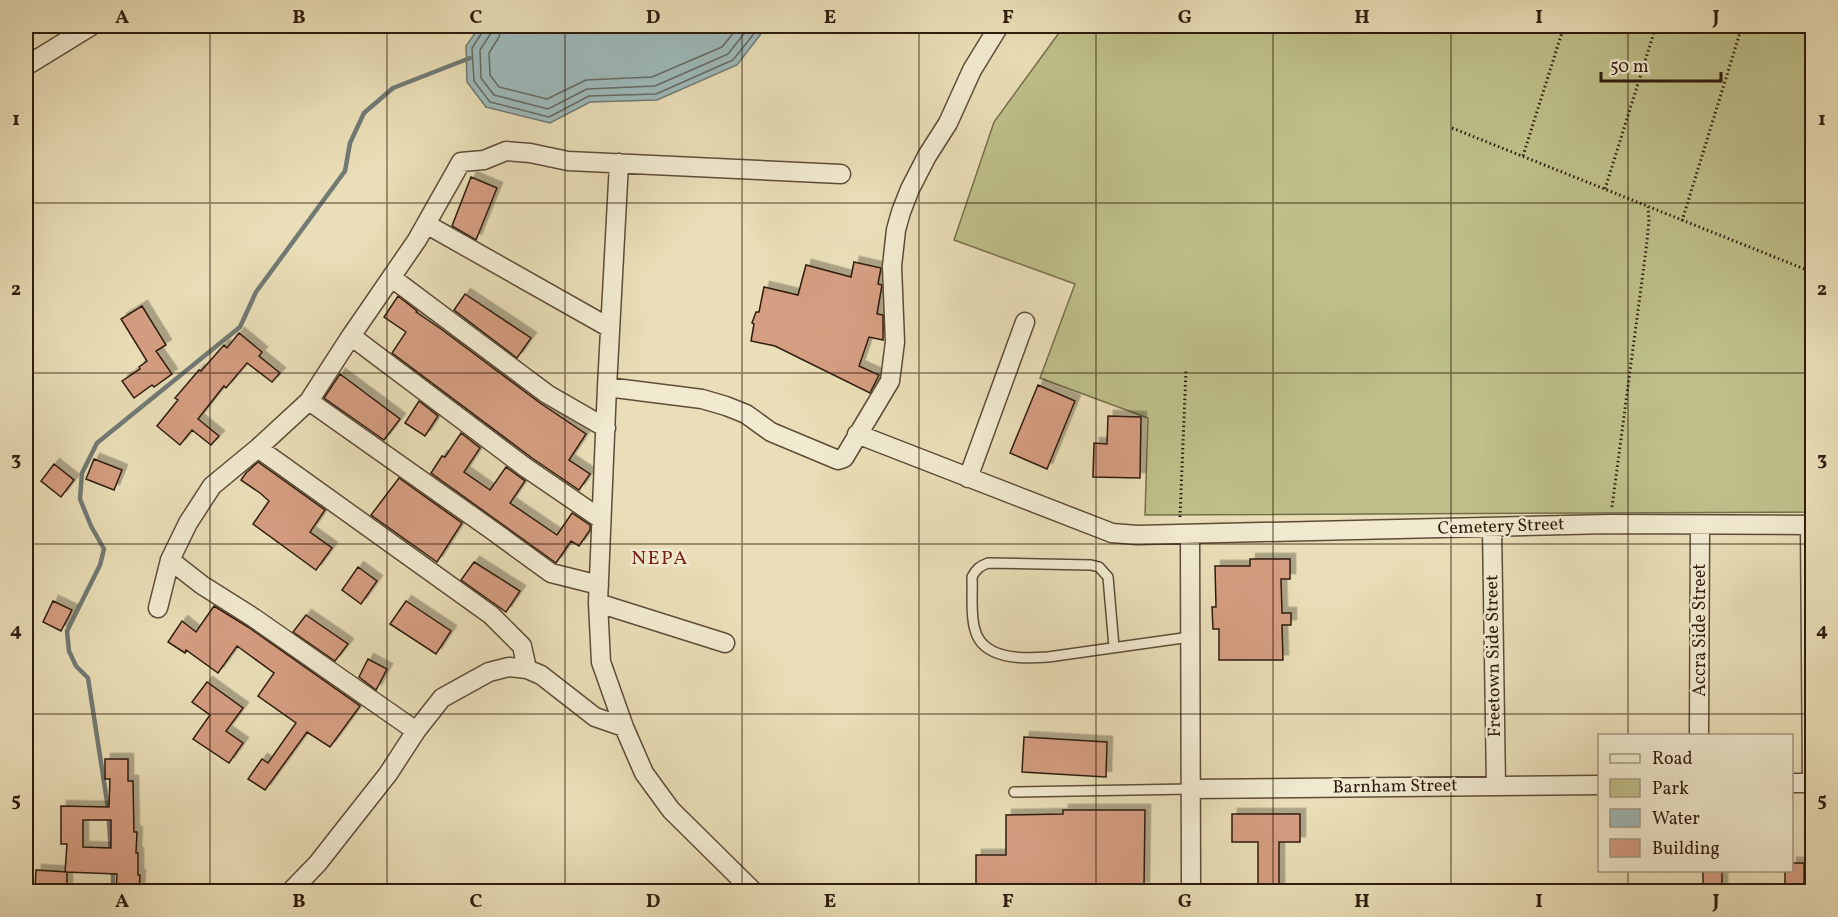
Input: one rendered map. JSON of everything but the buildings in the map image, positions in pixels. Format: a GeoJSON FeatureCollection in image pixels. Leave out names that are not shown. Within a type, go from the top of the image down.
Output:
{"type":"FeatureCollection","features":[{"type":"Feature","properties":{"kind":"street"},"geometry":{"type":"LineString","coordinates":[[26,66],[91,26]]}},
{"type":"Feature","properties":{"kind":"street"},"geometry":{"type":"LineString","coordinates":[[607,387],[693,397],[726,405],[746,414],[771,432],[838,460],[844,458],[890,381],[894,342],[892,266],[896,230],[901,212],[927,156],[948,123],[972,70],[999,26]]}},
{"type":"Feature","properties":{"kind":"street"},"geometry":{"type":"LineString","coordinates":[[158,608],[170,560],[188,523],[212,486],[309,401],[392,278],[461,162],[484,160],[506,151],[530,153],[568,161],[841,174]]}},
{"type":"Feature","properties":{"kind":"street"},"geometry":{"type":"LineString","coordinates":[[619,163],[598,594],[601,662],[624,727],[644,773],[671,810],[754,891]]}},
{"type":"Feature","properties":{"kind":"street"},"geometry":{"type":"LineString","coordinates":[[426,224],[610,328]]}},
{"type":"Feature","properties":{"kind":"street"},"geometry":{"type":"LineString","coordinates":[[392,278],[547,394],[606,428]]}},
{"type":"Feature","properties":{"kind":"street"},"geometry":{"type":"LineString","coordinates":[[968,478],[1025,322]]}},
{"type":"Feature","properties":{"kind":"street"},"geometry":{"type":"LineString","coordinates":[[351,336],[525,467],[601,519]]}},
{"type":"Feature","properties":{"kind":"street"},"geometry":{"type":"LineString","coordinates":[[309,401],[551,573],[598,594],[725,643]]}},
{"type":"Feature","properties":{"kind":"street","name":"Cemetery Street"},"geometry":{"type":"LineString","coordinates":[[857,434],[1112,533],[1137,536],[1610,524],[1811,525]]}},
{"type":"Feature","properties":{"kind":"street"},"geometry":{"type":"LineString","coordinates":[[258,448],[491,615],[522,646],[527,669]]}},
{"type":"Feature","properties":{"kind":"street","name":"Accra Side Street"},"geometry":{"type":"LineString","coordinates":[[1699,734],[1700,525]]}},
{"type":"Feature","properties":{"kind":"street"},"geometry":{"type":"LineString","coordinates":[[1793,783],[1812,783],[1811,525]]}},
{"type":"Feature","properties":{"kind":"street","name":"Freetown Side Street"},"geometry":{"type":"LineString","coordinates":[[1492,527],[1496,786]]}},
{"type":"Feature","properties":{"kind":"street"},"geometry":{"type":"LineString","coordinates":[[1185,534],[1190,637],[1191,891]]}},
{"type":"Feature","properties":{"kind":"street"},"geometry":{"type":"LineString","coordinates":[[170,560],[202,585],[416,731]]}},
{"type":"Feature","properties":{"kind":"street"},"geometry":{"type":"LineString","coordinates":[[290,891],[318,863],[388,774],[441,698],[489,672],[509,667],[527,669],[542,675],[595,717],[624,727]]}},
{"type":"Feature","properties":{"kind":"street","name":"Barnham Street"},"geometry":{"type":"LineString","coordinates":[[1190,789],[1598,785]]}},
{"type":"Feature","properties":{"kind":"lane"},"geometry":{"type":"LineString","coordinates":[[1114,647],[1109,584],[1105,571],[1099,567],[988,563],[975,571],[972,577],[974,627],[982,645],[990,651],[1028,658],[1114,647],[1190,637]]}},
{"type":"Feature","properties":{"kind":"lane"},"geometry":{"type":"LineString","coordinates":[[1014,792],[1190,789]]}},
{"type":"Feature","properties":{"kind":"path"},"geometry":{"type":"LineString","coordinates":[[1523,156],[1564,26]]}},
{"type":"Feature","properties":{"kind":"path"},"geometry":{"type":"LineString","coordinates":[[1605,189],[1656,26]]}},
{"type":"Feature","properties":{"kind":"path"},"geometry":{"type":"LineString","coordinates":[[1682,220],[1742,26]]}},
{"type":"Feature","properties":{"kind":"path"},"geometry":{"type":"LineString","coordinates":[[1452,128],[1812,273]]}},
{"type":"Feature","properties":{"kind":"path"},"geometry":{"type":"LineString","coordinates":[[1610,524],[1646,250],[1648,207]]}},
{"type":"Feature","properties":{"kind":"path"},"geometry":{"type":"LineString","coordinates":[[1185,534],[1186,370]]}},
{"type":"Feature","properties":{"kind":"green space"},"geometry":{"type":"Polygon","coordinates":[[[1064,26],[1812,26],[1812,512],[1145,515],[1148,418],[1040,378],[1075,284],[954,240],[994,122],[1064,26]]]}},
{"type":"Feature","properties":{"kind":"water"},"geometry":{"type":"Polygon","coordinates":[[[480,26],[767,26],[737,65],[657,100],[590,102],[550,123],[486,107],[467,82],[466,46],[480,26]]]}},
{"type":"Feature","properties":{"kind":"waterway"},"geometry":{"type":"LineString","coordinates":[[111,853],[108,808],[88,678],[76,666],[69,651],[67,631],[100,565],[104,549],[80,499],[82,473],[97,443],[240,327],[256,292],[345,171],[350,143],[364,113],[393,88],[470,58]]}},
{"type":"Feature","properties":{"kind":"waterway"},"geometry":{"type":"LineString","coordinates":[[113,870],[113,892]]}},
{"type":"Feature","properties":{"kind":"district","name":"NEPA"},"geometry":{"type":"Point","coordinates":[660,559]}}]}
